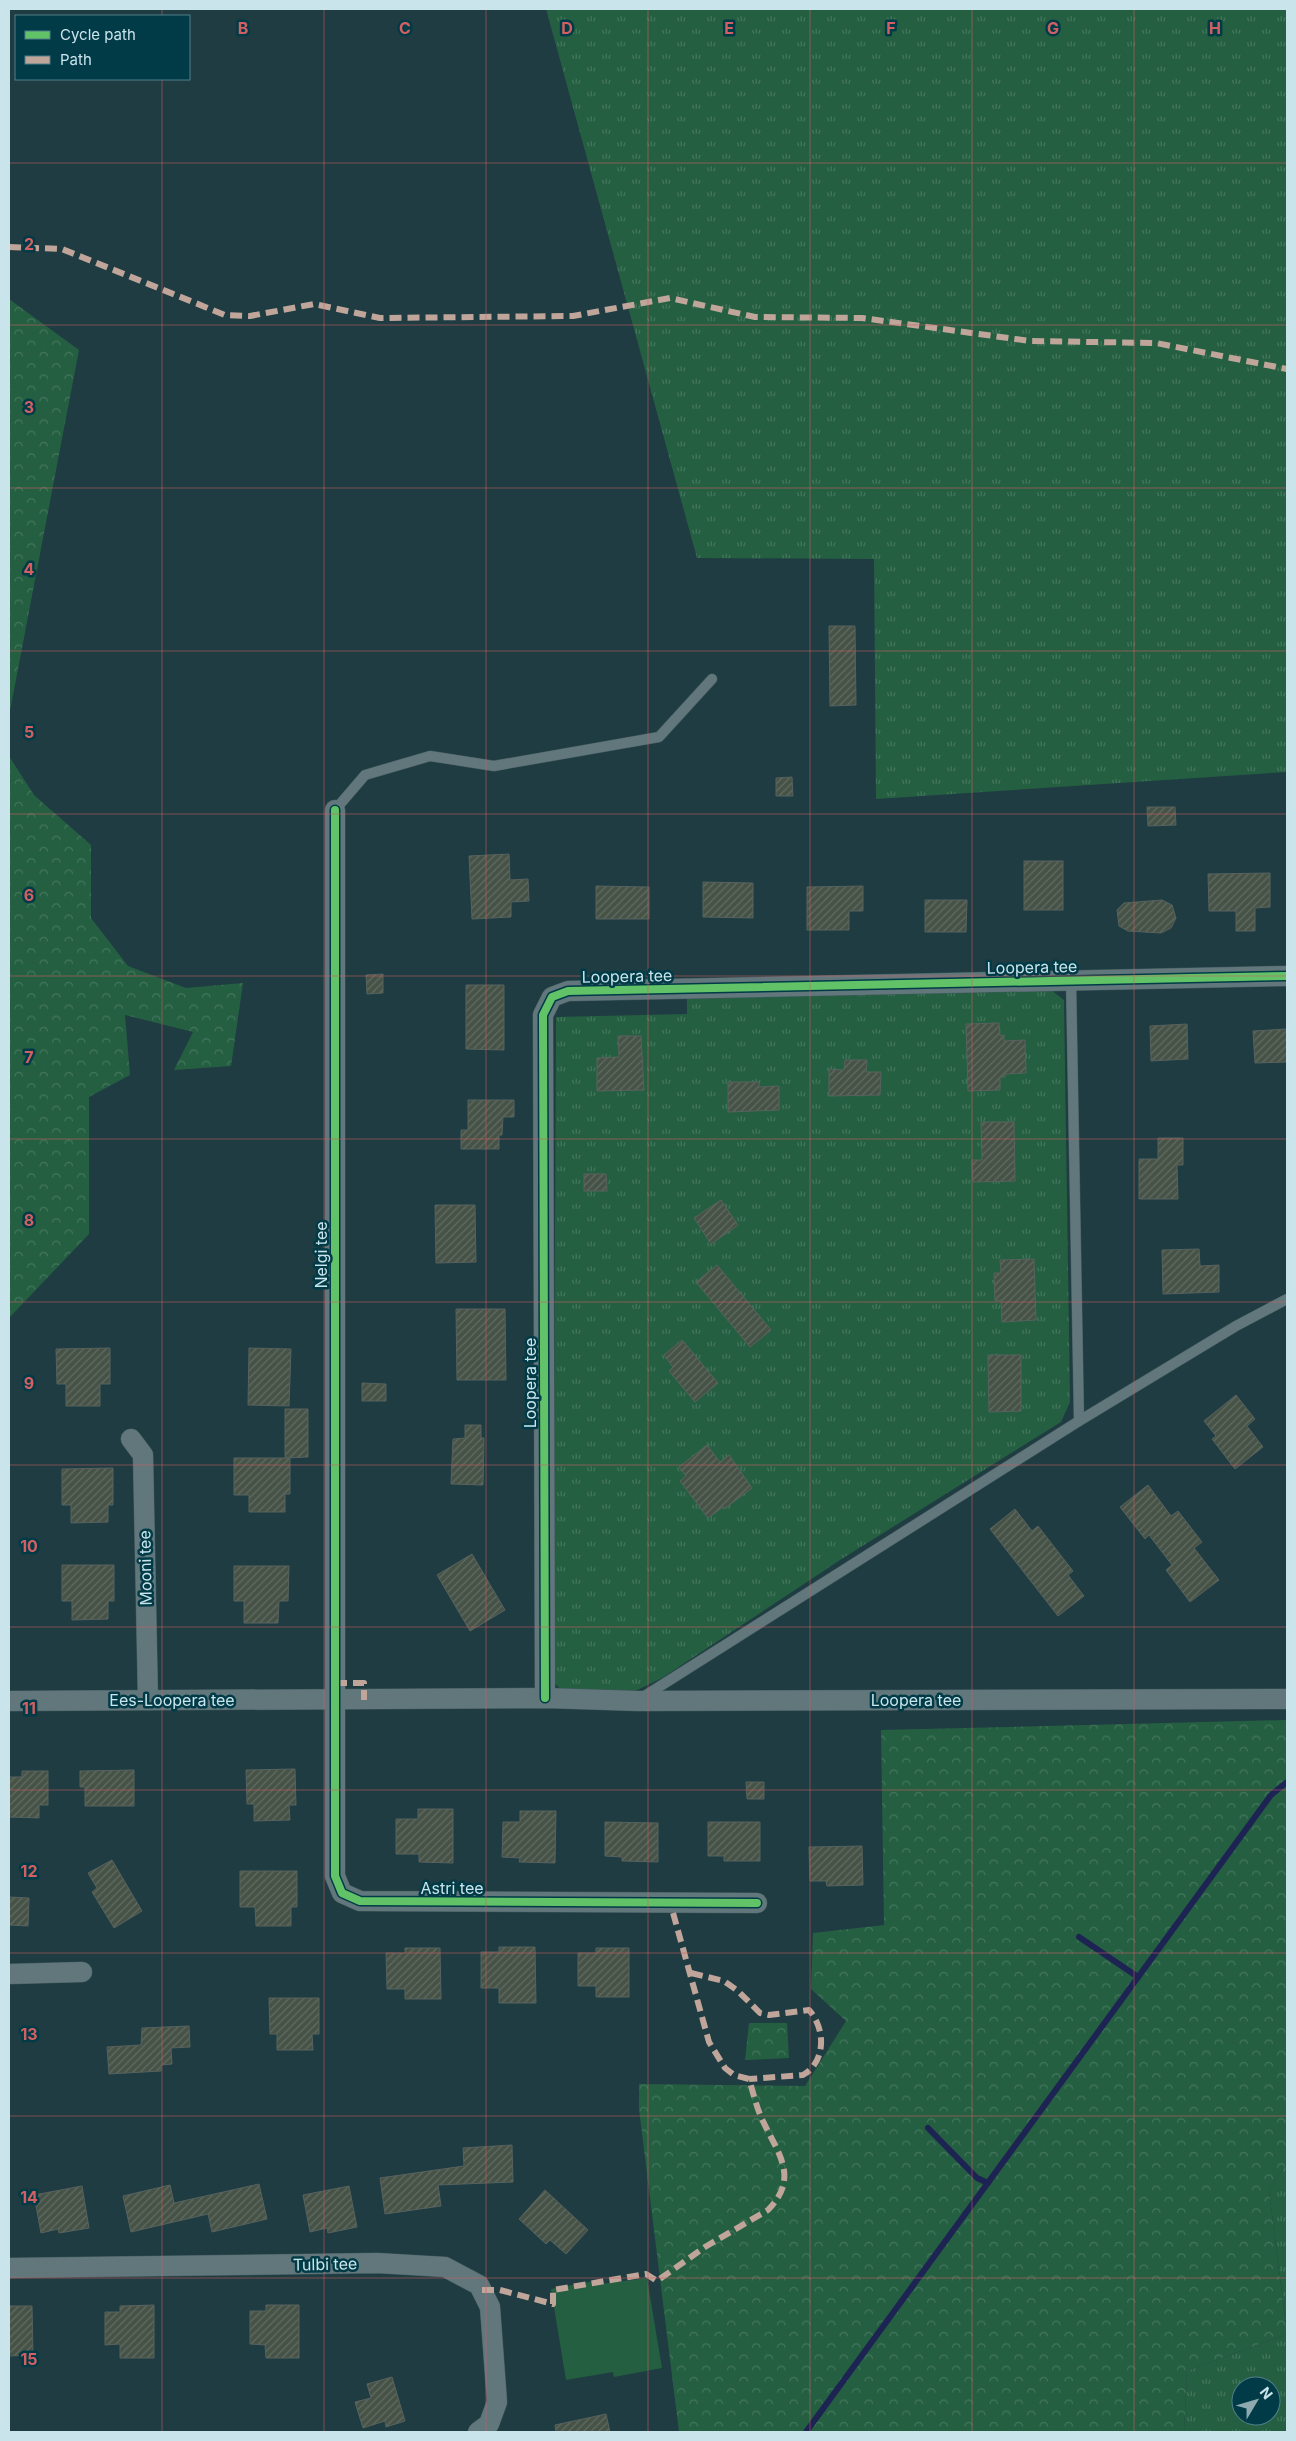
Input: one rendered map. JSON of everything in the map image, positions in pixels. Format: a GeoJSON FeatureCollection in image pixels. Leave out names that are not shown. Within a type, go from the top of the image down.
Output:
{"type":"FeatureCollection","features":[{"type":"Feature","properties":{"kind":"street","name":"Nelgi tee"},"geometry":{"type":"LineString","coordinates":[[335,810],[335,1700]]}},
{"type":"Feature","properties":{"kind":"street","name":"Loopera tee"},"geometry":{"type":"LineString","coordinates":[[545,1698],[543,1015],[552,997],[568,991],[1287,976]]}},
{"type":"Feature","properties":{"kind":"street","name":"Mooni tee"},"geometry":{"type":"LineString","coordinates":[[131,1439],[143,1455],[148,1700]]}},
{"type":"Feature","properties":{"kind":"street","name":"Loopera tee"},"geometry":{"type":"LineString","coordinates":[[335,1700],[545,1698],[638,1701],[1287,1699]]}},
{"type":"Feature","properties":{"kind":"street","name":"Ees-Loopera tee"},"geometry":{"type":"LineString","coordinates":[[9,1701],[335,1700]]}},
{"type":"Feature","properties":{"kind":"street","name":"Astri tee"},"geometry":{"type":"LineString","coordinates":[[335,1700],[335,1876],[342,1893],[360,1901],[757,1903]]}},
{"type":"Feature","properties":{"kind":"street"},"geometry":{"type":"LineString","coordinates":[[9,1974],[82,1972]]}},
{"type":"Feature","properties":{"kind":"street","name":"Tulbi tee"},"geometry":{"type":"LineString","coordinates":[[9,2268],[367,2263],[446,2267],[479,2285],[490,2306],[497,2402],[488,2424],[478,2432]]}},
{"type":"Feature","properties":{"kind":"lane"},"geometry":{"type":"LineString","coordinates":[[335,810],[365,775],[430,756],[494,766],[658,736],[712,679]]}},
{"type":"Feature","properties":{"kind":"lane"},"geometry":{"type":"LineString","coordinates":[[1071,980],[1079,1421]]}},
{"type":"Feature","properties":{"kind":"lane"},"geometry":{"type":"LineString","coordinates":[[638,1701],[1079,1421],[1236,1326],[1287,1299]]}},
{"type":"Feature","properties":{"kind":"green space"},"geometry":{"type":"Polygon","coordinates":[[[546,9],[1287,9],[1287,772],[876,799],[874,559],[697,558],[546,9]]]}},
{"type":"Feature","properties":{"kind":"green space"},"geometry":{"type":"Polygon","coordinates":[[[9,299],[79,350],[9,716],[9,299]]]}},
{"type":"Feature","properties":{"kind":"green space"},"geometry":{"type":"Polygon","coordinates":[[[9,756],[34,795],[91,845],[91,918],[128,966],[186,988],[243,983],[231,1066],[174,1070],[193,1032],[125,1015],[130,1075],[89,1097],[89,1234],[9,1318],[9,756]]]}},
{"type":"Feature","properties":{"kind":"green space"},"geometry":{"type":"Polygon","coordinates":[[[1047,987],[1064,1000],[1070,1402],[1061,1422],[840,1560],[662,1678],[631,1693],[566,1694],[553,1682],[556,1017],[687,1014],[687,997],[1047,987]]]}},
{"type":"Feature","properties":{"kind":"green space"},"geometry":{"type":"Polygon","coordinates":[[[1287,1720],[1287,2163],[1269,2191],[1287,2334],[1187,2371],[1184,2432],[679,2432],[639,2109],[639,2084],[805,2086],[846,2021],[811,1989],[813,1933],[884,1925],[881,1730],[1287,1720]]]}},
{"type":"Feature","properties":{"kind":"green space"},"geometry":{"type":"Polygon","coordinates":[[[749,2023],[787,2023],[789,2058],[745,2060],[749,2023]]]}},
{"type":"Feature","properties":{"kind":"green space"},"geometry":{"type":"Polygon","coordinates":[[[1287,2163],[1287,2332],[1269,2191],[1287,2163]]]}},
{"type":"Feature","properties":{"kind":"green space"},"geometry":{"type":"Polygon","coordinates":[[[647,2278],[662,2368],[614,2377],[613,2372],[566,2380],[551,2289],[600,2280],[601,2284],[647,2278]]]}},
{"type":"Feature","properties":{"kind":"green space"},"geometry":{"type":"Polygon","coordinates":[[[1287,2334],[1287,2432],[1184,2432],[1187,2371],[1287,2334]]]}},
{"type":"Feature","properties":{"kind":"building"},"geometry":{"type":"Polygon","coordinates":[[[829,626],[855,626],[856,705],[830,706],[829,626]]]}},
{"type":"Feature","properties":{"kind":"building"},"geometry":{"type":"Polygon","coordinates":[[[792,777],[793,796],[776,796],[776,778],[792,777]]]}},
{"type":"Feature","properties":{"kind":"building"},"geometry":{"type":"Polygon","coordinates":[[[1147,807],[1175,807],[1176,825],[1148,826],[1147,807]]]}},
{"type":"Feature","properties":{"kind":"building"},"geometry":{"type":"Polygon","coordinates":[[[509,854],[510,880],[528,879],[529,901],[511,902],[511,917],[472,919],[469,856],[509,854]]]}},
{"type":"Feature","properties":{"kind":"building"},"geometry":{"type":"Polygon","coordinates":[[[1024,861],[1063,861],[1063,910],[1024,910],[1024,861]]]}},
{"type":"Feature","properties":{"kind":"building"},"geometry":{"type":"Polygon","coordinates":[[[1270,873],[1270,907],[1255,908],[1255,931],[1236,931],[1236,911],[1209,911],[1208,874],[1270,873]]]}},
{"type":"Feature","properties":{"kind":"building"},"geometry":{"type":"Polygon","coordinates":[[[703,882],[753,883],[753,918],[703,917],[703,882]]]}},
{"type":"Feature","properties":{"kind":"building"},"geometry":{"type":"Polygon","coordinates":[[[596,886],[649,887],[649,919],[596,919],[596,886]]]}},
{"type":"Feature","properties":{"kind":"building"},"geometry":{"type":"Polygon","coordinates":[[[863,886],[863,911],[849,911],[849,930],[807,930],[807,887],[863,886]]]}},
{"type":"Feature","properties":{"kind":"building"},"geometry":{"type":"Polygon","coordinates":[[[925,900],[967,900],[966,932],[925,932],[925,900]]]}},
{"type":"Feature","properties":{"kind":"building"},"geometry":{"type":"Polygon","coordinates":[[[1162,900],[1172,905],[1176,918],[1171,928],[1161,933],[1128,931],[1119,926],[1117,910],[1124,903],[1162,900]]]}},
{"type":"Feature","properties":{"kind":"building"},"geometry":{"type":"Polygon","coordinates":[[[383,974],[383,993],[367,994],[366,975],[383,974]]]}},
{"type":"Feature","properties":{"kind":"building"},"geometry":{"type":"Polygon","coordinates":[[[466,985],[504,985],[504,1050],[466,1049],[466,985]]]}},
{"type":"Feature","properties":{"kind":"building"},"geometry":{"type":"Polygon","coordinates":[[[999,1023],[1000,1036],[1004,1035],[1004,1041],[1025,1040],[1026,1073],[1005,1074],[1005,1077],[1000,1077],[1000,1090],[968,1091],[966,1024],[999,1023]]]}},
{"type":"Feature","properties":{"kind":"building"},"geometry":{"type":"Polygon","coordinates":[[[1187,1024],[1188,1059],[1151,1061],[1150,1026],[1187,1024]]]}},
{"type":"Feature","properties":{"kind":"building"},"geometry":{"type":"Polygon","coordinates":[[[1287,1029],[1287,1062],[1255,1063],[1253,1031],[1287,1029]]]}},
{"type":"Feature","properties":{"kind":"building"},"geometry":{"type":"Polygon","coordinates":[[[618,1036],[641,1036],[644,1090],[597,1091],[597,1058],[619,1057],[618,1036]]]}},
{"type":"Feature","properties":{"kind":"building"},"geometry":{"type":"Polygon","coordinates":[[[845,1060],[867,1060],[866,1072],[881,1072],[880,1095],[829,1096],[829,1069],[844,1070],[845,1060]]]}},
{"type":"Feature","properties":{"kind":"building"},"geometry":{"type":"Polygon","coordinates":[[[728,1082],[759,1082],[759,1087],[779,1086],[779,1110],[728,1112],[728,1082]]]}},
{"type":"Feature","properties":{"kind":"building"},"geometry":{"type":"Polygon","coordinates":[[[468,1100],[514,1100],[514,1117],[503,1117],[502,1135],[499,1135],[499,1149],[461,1149],[461,1130],[468,1130],[468,1100]]]}},
{"type":"Feature","properties":{"kind":"building"},"geometry":{"type":"Polygon","coordinates":[[[981,1122],[1014,1122],[1015,1181],[973,1182],[972,1160],[982,1160],[981,1122]]]}},
{"type":"Feature","properties":{"kind":"building"},"geometry":{"type":"Polygon","coordinates":[[[1158,1138],[1183,1138],[1183,1165],[1177,1165],[1178,1199],[1139,1199],[1139,1159],[1158,1159],[1158,1138]]]}},
{"type":"Feature","properties":{"kind":"building"},"geometry":{"type":"Polygon","coordinates":[[[584,1174],[606,1174],[607,1191],[584,1191],[584,1174]]]}},
{"type":"Feature","properties":{"kind":"building"},"geometry":{"type":"Polygon","coordinates":[[[721,1200],[738,1225],[711,1244],[694,1218],[721,1200]]]}},
{"type":"Feature","properties":{"kind":"building"},"geometry":{"type":"Polygon","coordinates":[[[435,1205],[475,1205],[476,1262],[436,1263],[435,1205]]]}},
{"type":"Feature","properties":{"kind":"building"},"geometry":{"type":"Polygon","coordinates":[[[1199,1249],[1200,1266],[1219,1265],[1219,1292],[1163,1294],[1162,1250],[1199,1249]]]}},
{"type":"Feature","properties":{"kind":"building"},"geometry":{"type":"Polygon","coordinates":[[[1034,1259],[1036,1320],[1002,1322],[1001,1300],[995,1301],[994,1273],[1001,1273],[1000,1260],[1034,1259]]]}},
{"type":"Feature","properties":{"kind":"building"},"geometry":{"type":"Polygon","coordinates":[[[717,1265],[771,1330],[750,1347],[696,1282],[717,1265]]]}},
{"type":"Feature","properties":{"kind":"building"},"geometry":{"type":"Polygon","coordinates":[[[456,1309],[505,1309],[506,1380],[457,1380],[456,1309]]]}},
{"type":"Feature","properties":{"kind":"building"},"geometry":{"type":"Polygon","coordinates":[[[682,1340],[718,1383],[695,1402],[669,1371],[673,1367],[664,1355],[682,1340]]]}},
{"type":"Feature","properties":{"kind":"building"},"geometry":{"type":"Polygon","coordinates":[[[110,1348],[110,1384],[100,1384],[100,1406],[66,1406],[66,1384],[57,1384],[56,1349],[110,1348]]]}},
{"type":"Feature","properties":{"kind":"building"},"geometry":{"type":"Polygon","coordinates":[[[249,1348],[291,1349],[289,1406],[248,1405],[249,1348]]]}},
{"type":"Feature","properties":{"kind":"building"},"geometry":{"type":"Polygon","coordinates":[[[988,1355],[1021,1355],[1021,1411],[989,1412],[988,1355]]]}},
{"type":"Feature","properties":{"kind":"building"},"geometry":{"type":"Polygon","coordinates":[[[362,1383],[386,1384],[386,1401],[362,1401],[362,1383]]]}},
{"type":"Feature","properties":{"kind":"building"},"geometry":{"type":"Polygon","coordinates":[[[1236,1395],[1255,1419],[1247,1426],[1263,1447],[1235,1469],[1212,1439],[1216,1436],[1204,1421],[1236,1395]]]}},
{"type":"Feature","properties":{"kind":"building"},"geometry":{"type":"Polygon","coordinates":[[[285,1409],[308,1409],[308,1457],[285,1458],[285,1409]]]}},
{"type":"Feature","properties":{"kind":"building"},"geometry":{"type":"Polygon","coordinates":[[[465,1425],[481,1425],[481,1438],[484,1438],[483,1485],[451,1484],[453,1439],[465,1438],[465,1425]]]}},
{"type":"Feature","properties":{"kind":"building"},"geometry":{"type":"Polygon","coordinates":[[[707,1445],[720,1462],[729,1455],[752,1488],[724,1509],[723,1507],[708,1518],[680,1481],[686,1476],[679,1467],[707,1445]]]}},
{"type":"Feature","properties":{"kind":"building"},"geometry":{"type":"Polygon","coordinates":[[[234,1458],[290,1458],[290,1494],[285,1494],[285,1512],[249,1512],[249,1495],[234,1495],[234,1458]]]}},
{"type":"Feature","properties":{"kind":"building"},"geometry":{"type":"Polygon","coordinates":[[[113,1468],[113,1505],[108,1505],[108,1522],[71,1523],[71,1505],[62,1505],[62,1469],[113,1468]]]}},
{"type":"Feature","properties":{"kind":"building"},"geometry":{"type":"Polygon","coordinates":[[[1148,1485],[1171,1516],[1178,1511],[1202,1542],[1194,1548],[1219,1580],[1190,1602],[1166,1570],[1172,1565],[1149,1535],[1145,1539],[1120,1507],[1148,1485]]]}},
{"type":"Feature","properties":{"kind":"building"},"geometry":{"type":"Polygon","coordinates":[[[1015,1509],[1032,1531],[1038,1526],[1073,1571],[1068,1575],[1084,1596],[1058,1616],[990,1529],[1015,1509]]]}},
{"type":"Feature","properties":{"kind":"building"},"geometry":{"type":"Polygon","coordinates":[[[472,1554],[505,1610],[470,1631],[437,1575],[472,1554]]]}},
{"type":"Feature","properties":{"kind":"building"},"geometry":{"type":"Polygon","coordinates":[[[62,1565],[114,1565],[114,1601],[108,1601],[108,1619],[72,1620],[72,1601],[62,1601],[62,1565]]]}},
{"type":"Feature","properties":{"kind":"building"},"geometry":{"type":"Polygon","coordinates":[[[234,1566],[289,1566],[288,1601],[279,1601],[278,1623],[244,1623],[244,1601],[234,1601],[234,1566]]]}},
{"type":"Feature","properties":{"kind":"building"},"geometry":{"type":"Polygon","coordinates":[[[295,1769],[296,1805],[289,1805],[290,1820],[254,1821],[254,1804],[247,1804],[246,1770],[295,1769]]]}},
{"type":"Feature","properties":{"kind":"building"},"geometry":{"type":"Polygon","coordinates":[[[134,1770],[134,1806],[85,1806],[85,1787],[80,1787],[80,1771],[134,1770]]]}},
{"type":"Feature","properties":{"kind":"building"},"geometry":{"type":"Polygon","coordinates":[[[22,1771],[48,1771],[48,1805],[39,1805],[39,1818],[9,1817],[9,1777],[22,1777],[22,1771]]]}},
{"type":"Feature","properties":{"kind":"building"},"geometry":{"type":"Polygon","coordinates":[[[746,1782],[764,1782],[764,1799],[747,1799],[746,1782]]]}},
{"type":"Feature","properties":{"kind":"building"},"geometry":{"type":"Polygon","coordinates":[[[418,1809],[453,1809],[453,1863],[419,1862],[419,1854],[396,1854],[396,1819],[418,1819],[418,1809]]]}},
{"type":"Feature","properties":{"kind":"building"},"geometry":{"type":"Polygon","coordinates":[[[520,1811],[556,1811],[555,1863],[519,1862],[520,1858],[502,1857],[503,1822],[520,1822],[520,1811]]]}},
{"type":"Feature","properties":{"kind":"building"},"geometry":{"type":"Polygon","coordinates":[[[605,1822],[658,1823],[658,1862],[622,1861],[622,1857],[605,1856],[605,1822]]]}},
{"type":"Feature","properties":{"kind":"building"},"geometry":{"type":"Polygon","coordinates":[[[708,1822],[760,1822],[760,1861],[724,1861],[724,1856],[708,1856],[708,1822]]]}},
{"type":"Feature","properties":{"kind":"building"},"geometry":{"type":"Polygon","coordinates":[[[862,1846],[863,1885],[827,1886],[826,1881],[810,1881],[809,1847],[862,1846]]]}},
{"type":"Feature","properties":{"kind":"building"},"geometry":{"type":"Polygon","coordinates":[[[112,1860],[142,1911],[114,1928],[92,1892],[97,1888],[88,1873],[112,1860]]]}},
{"type":"Feature","properties":{"kind":"building"},"geometry":{"type":"Polygon","coordinates":[[[240,1871],[297,1871],[297,1907],[291,1907],[291,1926],[256,1926],[255,1907],[240,1907],[240,1871]]]}},
{"type":"Feature","properties":{"kind":"building"},"geometry":{"type":"Polygon","coordinates":[[[9,1897],[29,1898],[28,1926],[9,1925],[9,1897]]]}},
{"type":"Feature","properties":{"kind":"building"},"geometry":{"type":"Polygon","coordinates":[[[499,1947],[535,1947],[536,2003],[499,2003],[499,1988],[481,1988],[481,1952],[499,1952],[499,1947]]]}},
{"type":"Feature","properties":{"kind":"building"},"geometry":{"type":"Polygon","coordinates":[[[405,1948],[440,1948],[441,1999],[405,1999],[405,1989],[387,1989],[386,1953],[405,1953],[405,1948]]]}},
{"type":"Feature","properties":{"kind":"building"},"geometry":{"type":"Polygon","coordinates":[[[596,1948],[629,1948],[629,1997],[596,1997],[596,1986],[578,1986],[578,1953],[596,1953],[596,1948]]]}},
{"type":"Feature","properties":{"kind":"building"},"geometry":{"type":"Polygon","coordinates":[[[269,1998],[319,1998],[319,2034],[312,2034],[313,2050],[277,2050],[277,2034],[270,2034],[269,1998]]]}},
{"type":"Feature","properties":{"kind":"building"},"geometry":{"type":"Polygon","coordinates":[[[189,2026],[190,2047],[171,2048],[172,2064],[161,2065],[161,2071],[109,2074],[107,2047],[141,2045],[142,2028],[189,2026]]]}},
{"type":"Feature","properties":{"kind":"building"},"geometry":{"type":"Polygon","coordinates":[[[512,2145],[513,2182],[438,2185],[441,2206],[385,2214],[380,2178],[464,2166],[463,2148],[512,2145]]]}},
{"type":"Feature","properties":{"kind":"building"},"geometry":{"type":"Polygon","coordinates":[[[259,2184],[267,2219],[212,2232],[208,2214],[131,2232],[123,2196],[170,2185],[174,2203],[259,2184]]]}},
{"type":"Feature","properties":{"kind":"building"},"geometry":{"type":"Polygon","coordinates":[[[82,2186],[89,2228],[59,2233],[58,2229],[41,2233],[34,2195],[82,2186]]]}},
{"type":"Feature","properties":{"kind":"building"},"geometry":{"type":"Polygon","coordinates":[[[349,2186],[357,2227],[328,2233],[327,2228],[310,2232],[303,2195],[349,2186]]]}},
{"type":"Feature","properties":{"kind":"building"},"geometry":{"type":"Polygon","coordinates":[[[545,2190],[588,2230],[566,2254],[550,2240],[546,2244],[519,2219],[545,2190]]]}},
{"type":"Feature","properties":{"kind":"building"},"geometry":{"type":"Polygon","coordinates":[[[154,2305],[154,2358],[120,2358],[120,2344],[105,2345],[105,2312],[120,2312],[120,2306],[154,2305]]]}},
{"type":"Feature","properties":{"kind":"building"},"geometry":{"type":"Polygon","coordinates":[[[266,2305],[299,2305],[299,2358],[266,2358],[265,2345],[250,2344],[250,2311],[266,2311],[266,2305]]]}},
{"type":"Feature","properties":{"kind":"building"},"geometry":{"type":"Polygon","coordinates":[[[9,2306],[32,2306],[33,2355],[9,2356],[9,2306]]]}},
{"type":"Feature","properties":{"kind":"building"},"geometry":{"type":"Polygon","coordinates":[[[392,2377],[405,2421],[386,2427],[385,2421],[363,2428],[355,2402],[371,2398],[367,2384],[392,2377]]]}},
{"type":"Feature","properties":{"kind":"building"},"geometry":{"type":"Polygon","coordinates":[[[606,2414],[610,2432],[556,2432],[555,2425],[606,2414]]]}},
{"type":"Feature","properties":{"kind":"waterway"},"geometry":{"type":"LineString","coordinates":[[806,2432],[1271,1795],[1287,1782]]}},
{"type":"Feature","properties":{"kind":"waterway"},"geometry":{"type":"LineString","coordinates":[[1079,1937],[1138,1977]]}},
{"type":"Feature","properties":{"kind":"waterway"},"geometry":{"type":"LineString","coordinates":[[928,2128],[977,2178],[988,2183]]}},
{"type":"Feature","properties":{"kind":"marked path"},"geometry":{"type":"LineString","coordinates":[[9,247],[62,249],[225,315],[250,316],[314,304],[380,318],[573,316],[670,298],[755,317],[862,318],[1030,341],[1156,343],[1287,369]]}},
{"type":"Feature","properties":{"kind":"marked path"},"geometry":{"type":"LineString","coordinates":[[335,1683],[364,1683],[364,1700]]}},
{"type":"Feature","properties":{"kind":"marked path"},"geometry":{"type":"LineString","coordinates":[[482,2290],[500,2290],[553,2304],[553,2290],[646,2274],[657,2281],[705,2247],[768,2210],[778,2198],[783,2187],[784,2176],[779,2154],[760,2114],[749,2079],[734,2075],[725,2068],[709,2042],[670,1902]]}},
{"type":"Feature","properties":{"kind":"marked path"},"geometry":{"type":"LineString","coordinates":[[691,1973],[724,1981],[738,1991],[760,2013],[769,2015],[809,2010],[815,2018],[821,2035],[821,2045],[816,2062],[811,2069],[803,2075],[749,2079]]}},
{"type":"Feature","properties":{"kind":"cycle path"},"geometry":{"type":"LineString","coordinates":[[335,810],[335,1876],[342,1893],[360,1901],[757,1903]]}},
{"type":"Feature","properties":{"kind":"cycle path"},"geometry":{"type":"LineString","coordinates":[[545,1698],[543,1015],[552,997],[568,991],[1287,976]]}}]}
